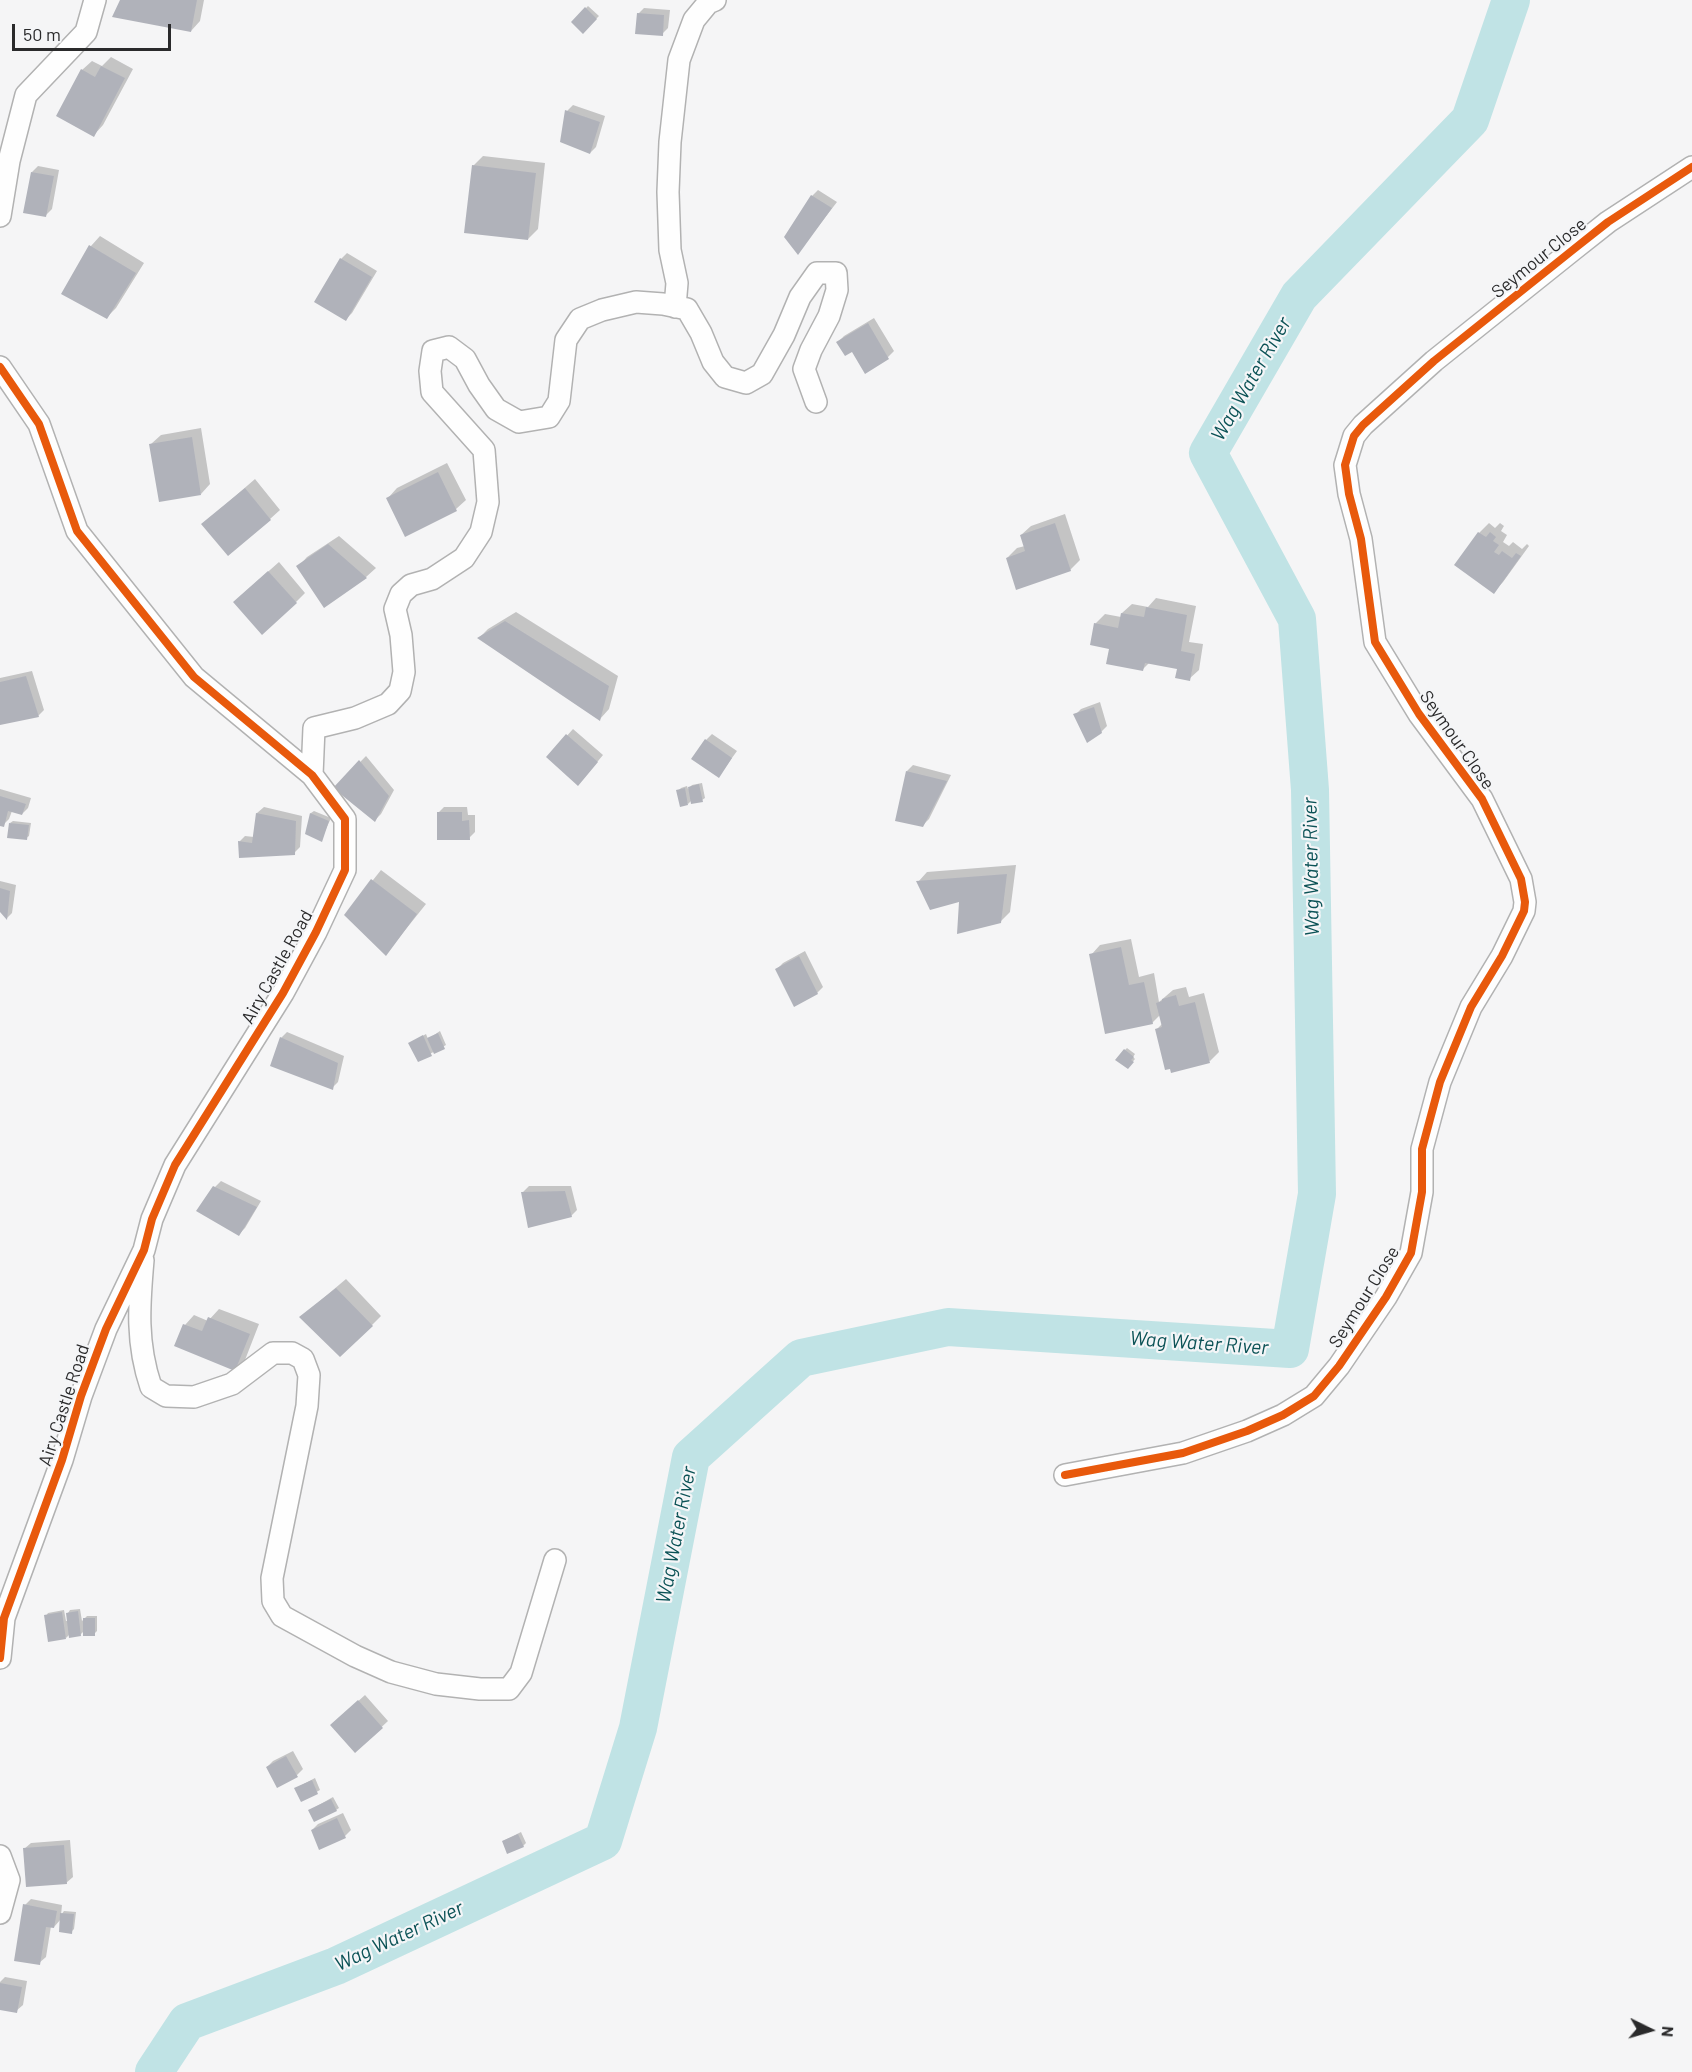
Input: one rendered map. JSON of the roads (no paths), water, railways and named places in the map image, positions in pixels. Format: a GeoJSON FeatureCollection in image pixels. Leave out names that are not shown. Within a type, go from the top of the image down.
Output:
{"type":"FeatureCollection","features":[{"type":"Feature","properties":{"kind":"street"},"geometry":{"type":"LineString","coordinates":[[0,216],[9,161],[26,94],[86,32],[95,0]]}},
{"type":"Feature","properties":{"kind":"street"},"geometry":{"type":"LineString","coordinates":[[675,307],[677,283],[670,250],[668,192],[670,142],[679,60],[694,20],[708,3],[715,0]]}},
{"type":"Feature","properties":{"kind":"street","name":"Seymour Close"},"geometry":{"type":"LineString","coordinates":[[1065,1475],[1183,1453],[1247,1431],[1283,1415],[1314,1396],[1339,1366],[1386,1297],[1411,1253],[1422,1192],[1422,1149],[1440,1082],[1471,1007],[1511,940],[1524,911],[1525,902],[1521,879],[1482,799],[1419,714],[1375,642],[1361,539],[1349,494],[1345,465],[1354,436],[1363,425],[1434,361],[1608,222],[1692,167]]}},
{"type":"Feature","properties":{"kind":"street"},"geometry":{"type":"LineString","coordinates":[[312,775],[314,728],[355,718],[388,704],[400,691],[404,672],[401,635],[395,609],[401,594],[411,585],[432,579],[464,558],[481,532],[488,502],[484,450],[432,392],[430,371],[433,351],[449,347],[465,359],[479,385],[496,409],[519,422],[549,417],[559,401],[566,340],[580,319],[602,310],[636,302],[687,309],[701,333],[713,362],[725,377],[746,383],[762,374],[784,335],[800,297],[817,273],[836,273],[837,290],[829,316],[804,369],[816,402]]}},
{"type":"Feature","properties":{"kind":"street","name":"Airy Castle Road"},"geometry":{"type":"LineString","coordinates":[[0,367],[39,424],[77,531],[194,677],[312,775],[345,819],[345,870],[316,932],[283,993],[175,1165],[152,1219],[144,1250],[105,1329],[81,1396],[62,1460],[4,1618],[0,1658]]}},
{"type":"Feature","properties":{"kind":"street"},"geometry":{"type":"LineString","coordinates":[[144,1250],[138,1319],[143,1364],[151,1387],[166,1396],[194,1396],[232,1384],[273,1353],[292,1353],[303,1359],[309,1375],[307,1406],[272,1578],[273,1601],[282,1616],[390,1672],[436,1684],[480,1689],[508,1689],[520,1673],[555,1560]]}},
{"type":"Feature","properties":{"kind":"street"},"geometry":{"type":"LineString","coordinates":[[0,1856],[9,1880],[0,1913]]}},
{"type":"Feature","properties":{"kind":"waterway","name":"Wag Water River"},"geometry":{"type":"LineString","coordinates":[[154,2072],[187,2022],[336,1966],[603,1841],[638,1728],[691,1457],[801,1358],[948,1327],[1290,1349],[1317,1194],[1310,790],[1297,619],[1208,453],[1299,296],[1470,120],[1511,0]]}}]}
